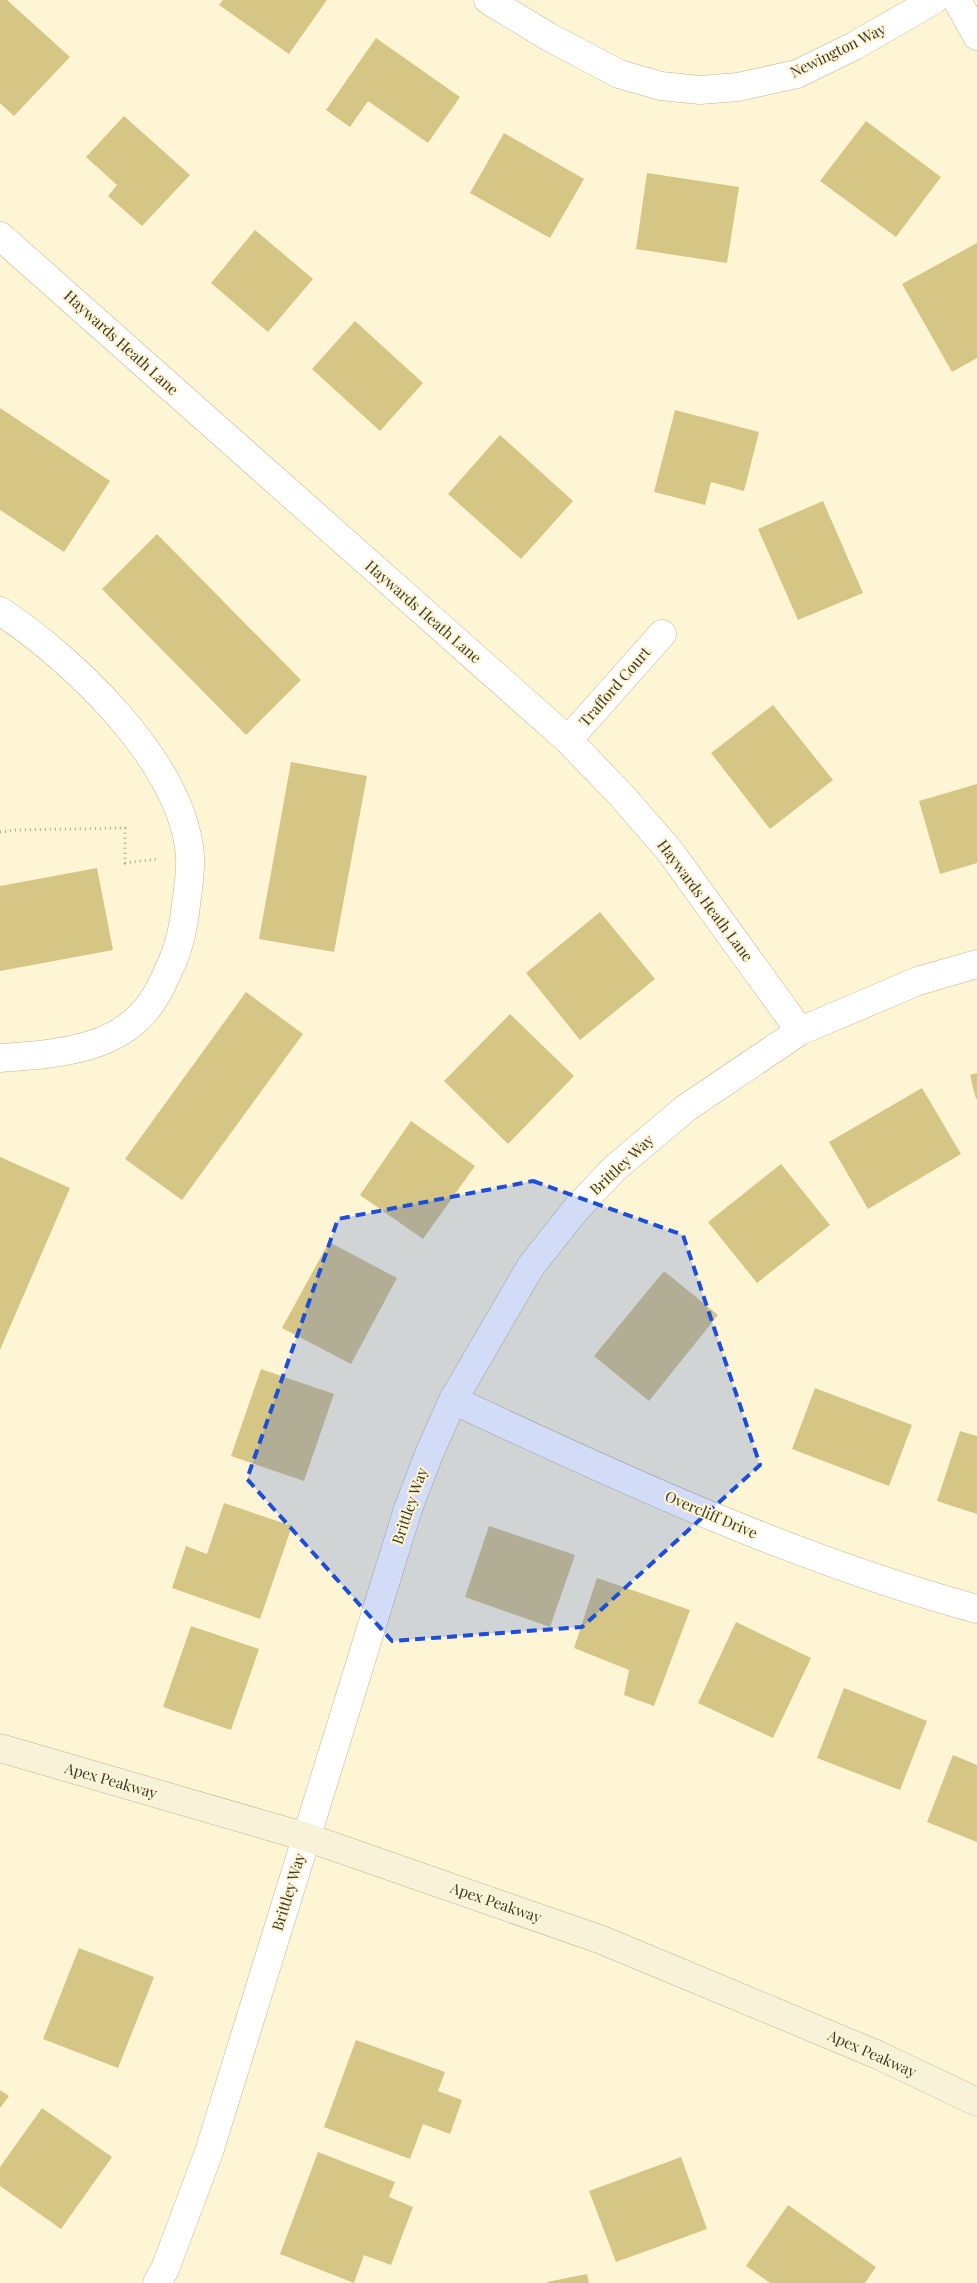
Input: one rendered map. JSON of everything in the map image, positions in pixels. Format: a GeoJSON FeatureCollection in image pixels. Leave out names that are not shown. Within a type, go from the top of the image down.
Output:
{"type":"FeatureCollection","features":[{"type":"Feature","properties":{"kind":"main road","name":"Apex Peakway"},"geometry":{"type":"LineString","coordinates":[[0,1748],[306,1837],[602,1940],[878,2055],[977,2102]]}},
{"type":"Feature","properties":{"kind":"street","name":"Newington Way"},"geometry":{"type":"LineString","coordinates":[[488,0],[549,37],[619,74],[660,86],[700,90],[738,87],[797,74],[854,46],[934,0]]}},
{"type":"Feature","properties":{"kind":"street"},"geometry":{"type":"LineString","coordinates":[[957,0],[977,36]]}},
{"type":"Feature","properties":{"kind":"street","name":"Haywards Heath Lane"},"geometry":{"type":"LineString","coordinates":[[0,236],[568,740],[622,794],[669,850],[800,1031]]}},
{"type":"Feature","properties":{"kind":"street"},"geometry":{"type":"LineString","coordinates":[[0,611],[27,629],[58,656],[109,704],[139,741],[164,779],[181,818],[190,856],[184,923],[178,950],[155,997],[143,1013],[126,1028],[106,1040],[84,1048],[0,1058]]}},
{"type":"Feature","properties":{"kind":"street","name":"Trafford Court"},"geometry":{"type":"LineString","coordinates":[[568,740],[662,634]]}},
{"type":"Feature","properties":{"kind":"street","name":"Brittley Way"},"geometry":{"type":"LineString","coordinates":[[157,2283],[165,2269],[209,2152],[408,1509],[429,1454],[453,1400],[531,1266],[577,1208],[614,1170],[686,1108],[800,1031],[918,981],[977,964]]}},
{"type":"Feature","properties":{"kind":"street","name":"Overcliff Drive"},"geometry":{"type":"LineString","coordinates":[[453,1400],[702,1513],[808,1555],[929,1596],[977,1609]]}},
{"type":"Feature","properties":{"kind":"path"},"geometry":{"type":"LineString","coordinates":[[0,832],[14,830],[125,828],[125,863],[190,856]]}},
{"type":"Feature","properties":{"kind":"highlighted area"},"geometry":{"type":"Polygon","coordinates":[[[533,1181],[683,1235],[760,1465],[582,1627],[392,1641],[247,1479],[338,1219],[533,1181]]]}},
{"type":"Feature","properties":{"kind":"building"},"geometry":{"type":"Polygon","coordinates":[[[0,0],[7,0],[70,57],[14,116],[0,103],[0,0]]]}},
{"type":"Feature","properties":{"kind":"building"},"geometry":{"type":"Polygon","coordinates":[[[223,0],[327,0],[289,54],[219,5],[223,0]]]}},
{"type":"Feature","properties":{"kind":"building"},"geometry":{"type":"Polygon","coordinates":[[[376,38],[460,97],[428,143],[368,101],[350,127],[326,110],[376,38]]]}},
{"type":"Feature","properties":{"kind":"building"},"geometry":{"type":"Polygon","coordinates":[[[124,116],[190,175],[142,226],[108,196],[117,185],[86,157],[124,116]]]}},
{"type":"Feature","properties":{"kind":"building"},"geometry":{"type":"Polygon","coordinates":[[[866,121],[941,177],[896,237],[820,181],[866,121]]]}},
{"type":"Feature","properties":{"kind":"building"},"geometry":{"type":"Polygon","coordinates":[[[504,133],[584,179],[550,238],[470,193],[504,133]]]}},
{"type":"Feature","properties":{"kind":"building"},"geometry":{"type":"Polygon","coordinates":[[[647,173],[739,187],[727,263],[636,249],[647,173]]]}},
{"type":"Feature","properties":{"kind":"building"},"geometry":{"type":"Polygon","coordinates":[[[255,230],[313,279],[268,332],[211,283],[255,230]]]}},
{"type":"Feature","properties":{"kind":"building"},"geometry":{"type":"Polygon","coordinates":[[[977,243],[977,358],[952,372],[902,284],[977,243]]]}},
{"type":"Feature","properties":{"kind":"building"},"geometry":{"type":"Polygon","coordinates":[[[355,321],[423,383],[380,431],[312,369],[355,321]]]}},
{"type":"Feature","properties":{"kind":"building"},"geometry":{"type":"Polygon","coordinates":[[[0,408],[110,481],[64,552],[0,510],[0,408]]]}},
{"type":"Feature","properties":{"kind":"building"},"geometry":{"type":"Polygon","coordinates":[[[675,410],[759,432],[744,491],[711,482],[705,505],[654,492],[675,410]]]}},
{"type":"Feature","properties":{"kind":"building"},"geometry":{"type":"Polygon","coordinates":[[[500,435],[573,501],[521,559],[448,494],[500,435]]]}},
{"type":"Feature","properties":{"kind":"building"},"geometry":{"type":"Polygon","coordinates":[[[823,501],[863,593],[798,620],[758,529],[823,501]]]}},
{"type":"Feature","properties":{"kind":"building"},"geometry":{"type":"Polygon","coordinates":[[[157,534],[301,680],[246,735],[102,589],[157,534]]]}},
{"type":"Feature","properties":{"kind":"building"},"geometry":{"type":"Polygon","coordinates":[[[773,705],[833,780],[770,829],[711,753],[773,705]]]}},
{"type":"Feature","properties":{"kind":"building"},"geometry":{"type":"Polygon","coordinates":[[[291,762],[367,776],[334,952],[259,939],[291,762]]]}},
{"type":"Feature","properties":{"kind":"building"},"geometry":{"type":"Polygon","coordinates":[[[977,784],[977,863],[940,874],[919,801],[977,784]]]}},
{"type":"Feature","properties":{"kind":"building"},"geometry":{"type":"Polygon","coordinates":[[[97,868],[113,950],[0,971],[0,886],[97,868]]]}},
{"type":"Feature","properties":{"kind":"building"},"geometry":{"type":"Polygon","coordinates":[[[600,912],[655,979],[580,1040],[526,973],[600,912]]]}},
{"type":"Feature","properties":{"kind":"building"},"geometry":{"type":"Polygon","coordinates":[[[246,992],[303,1034],[182,1200],[125,1159],[246,992]]]}},
{"type":"Feature","properties":{"kind":"building"},"geometry":{"type":"Polygon","coordinates":[[[510,1014],[574,1076],[508,1144],[444,1081],[510,1014]]]}},
{"type":"Feature","properties":{"kind":"building"},"geometry":{"type":"Polygon","coordinates":[[[977,1073],[977,1099],[976,1099],[970,1075],[977,1073]]]}},
{"type":"Feature","properties":{"kind":"building"},"geometry":{"type":"Polygon","coordinates":[[[922,1088],[961,1154],[868,1209],[829,1142],[922,1088]]]}},
{"type":"Feature","properties":{"kind":"building"},"geometry":{"type":"Polygon","coordinates":[[[411,1121],[475,1166],[423,1239],[360,1195],[411,1121]]]}},
{"type":"Feature","properties":{"kind":"building"},"geometry":{"type":"Polygon","coordinates":[[[0,1157],[70,1188],[0,1350],[0,1157]]]}},
{"type":"Feature","properties":{"kind":"building"},"geometry":{"type":"Polygon","coordinates":[[[781,1164],[830,1225],[757,1283],[708,1222],[781,1164]]]}},
{"type":"Feature","properties":{"kind":"building"},"geometry":{"type":"Polygon","coordinates":[[[329,1242],[397,1278],[351,1364],[282,1328],[329,1242]]]}},
{"type":"Feature","properties":{"kind":"building"},"geometry":{"type":"Polygon","coordinates":[[[664,1271],[718,1315],[649,1401],[594,1356],[664,1271]]]}},
{"type":"Feature","properties":{"kind":"building"},"geometry":{"type":"Polygon","coordinates":[[[261,1369],[334,1394],[304,1481],[231,1456],[261,1369]]]}},
{"type":"Feature","properties":{"kind":"building"},"geometry":{"type":"Polygon","coordinates":[[[815,1388],[912,1425],[889,1486],[792,1449],[815,1388]]]}},
{"type":"Feature","properties":{"kind":"building"},"geometry":{"type":"Polygon","coordinates":[[[960,1431],[977,1436],[977,1514],[937,1501],[960,1431]]]}},
{"type":"Feature","properties":{"kind":"building"},"geometry":{"type":"Polygon","coordinates":[[[224,1503],[292,1526],[260,1619],[172,1588],[186,1546],[207,1554],[224,1503]]]}},
{"type":"Feature","properties":{"kind":"building"},"geometry":{"type":"Polygon","coordinates":[[[489,1526],[575,1555],[550,1627],[465,1597],[489,1526]]]}},
{"type":"Feature","properties":{"kind":"building"},"geometry":{"type":"Polygon","coordinates":[[[597,1578],[690,1610],[654,1706],[624,1695],[629,1670],[574,1648],[597,1578]]]}},
{"type":"Feature","properties":{"kind":"building"},"geometry":{"type":"Polygon","coordinates":[[[736,1622],[811,1658],[773,1738],[698,1703],[736,1622]]]}},
{"type":"Feature","properties":{"kind":"building"},"geometry":{"type":"Polygon","coordinates":[[[191,1626],[259,1649],[231,1730],[163,1707],[191,1626]]]}},
{"type":"Feature","properties":{"kind":"building"},"geometry":{"type":"Polygon","coordinates":[[[844,1688],[927,1721],[900,1790],[817,1758],[844,1688]]]}},
{"type":"Feature","properties":{"kind":"building"},"geometry":{"type":"Polygon","coordinates":[[[953,1755],[977,1765],[977,1842],[927,1822],[953,1755]]]}},
{"type":"Feature","properties":{"kind":"building"},"geometry":{"type":"Polygon","coordinates":[[[79,1948],[154,1977],[118,2068],[43,2039],[79,1948]]]}},
{"type":"Feature","properties":{"kind":"building"},"geometry":{"type":"Polygon","coordinates":[[[356,2040],[445,2072],[438,2091],[462,2100],[450,2134],[423,2124],[410,2159],[324,2127],[356,2040]]]}},
{"type":"Feature","properties":{"kind":"building"},"geometry":{"type":"Polygon","coordinates":[[[0,2090],[9,2096],[0,2108],[0,2090]]]}},
{"type":"Feature","properties":{"kind":"building"},"geometry":{"type":"Polygon","coordinates":[[[42,2108],[112,2157],[61,2229],[0,2186],[0,2167],[42,2108]]]}},
{"type":"Feature","properties":{"kind":"building"},"geometry":{"type":"Polygon","coordinates":[[[318,2152],[395,2182],[389,2197],[413,2207],[391,2265],[364,2255],[354,2283],[280,2254],[318,2152]]]}},
{"type":"Feature","properties":{"kind":"building"},"geometry":{"type":"Polygon","coordinates":[[[681,2157],[707,2229],[616,2262],[589,2191],[681,2157]]]}},
{"type":"Feature","properties":{"kind":"building"},"geometry":{"type":"Polygon","coordinates":[[[788,2205],[876,2267],[865,2283],[770,2283],[746,2266],[788,2205]]]}},
{"type":"Feature","properties":{"kind":"building"},"geometry":{"type":"Polygon","coordinates":[[[587,2274],[589,2283],[547,2283],[547,2282],[587,2274]]]}}]}
